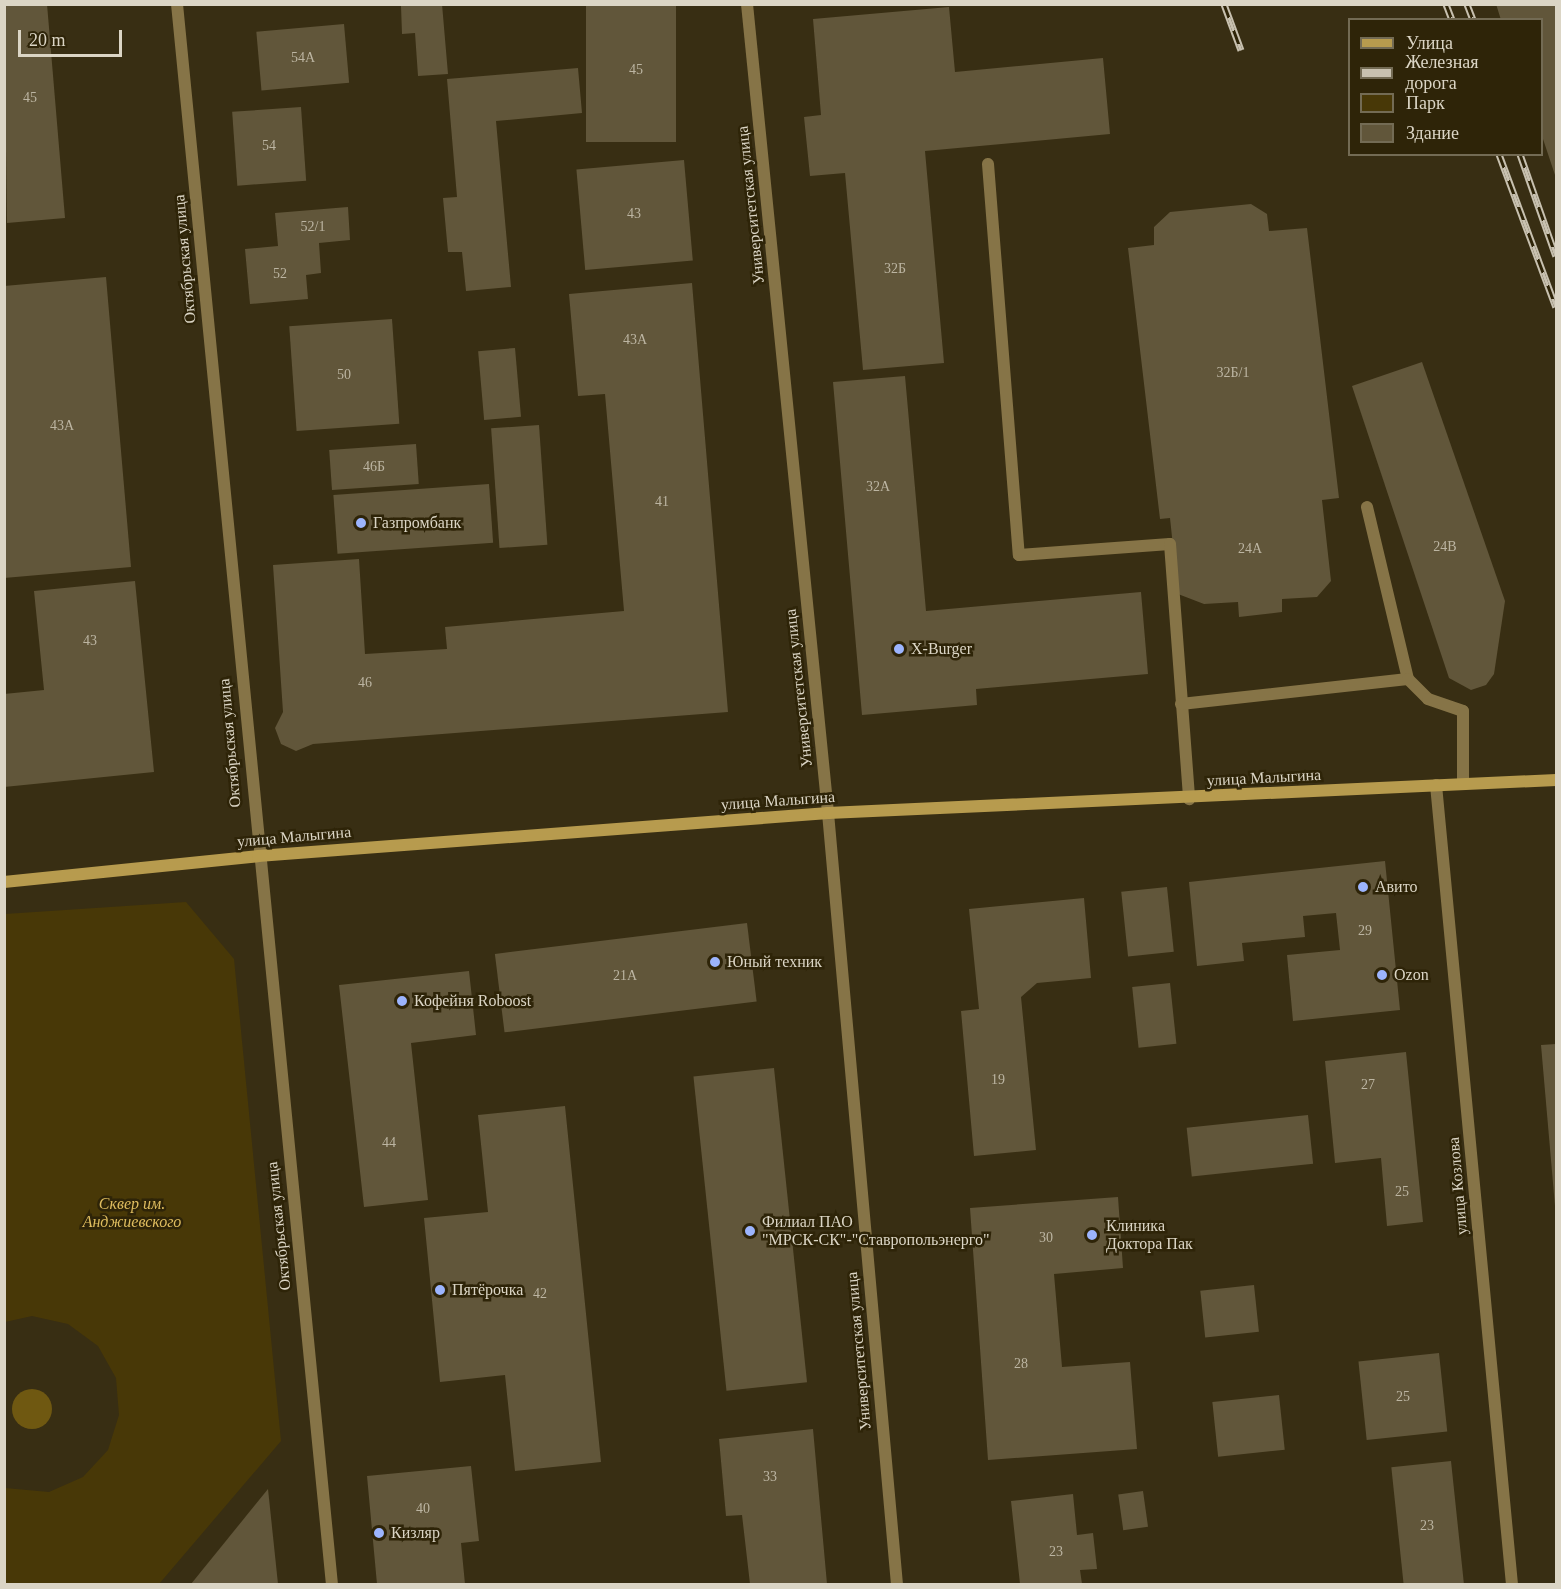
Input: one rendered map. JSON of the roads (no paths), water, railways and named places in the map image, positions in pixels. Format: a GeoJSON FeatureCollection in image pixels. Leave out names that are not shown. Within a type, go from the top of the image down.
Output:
{"type":"FeatureCollection","features":[{"type":"Feature","properties":{"kind":"main road","name":"улица Малыгина"},"geometry":{"type":"LineString","coordinates":[[4,882],[258,856],[828,813],[1189,799],[1557,780]]}},
{"type":"Feature","properties":{"kind":"street","name":"Октябрьская улица"},"geometry":{"type":"LineString","coordinates":[[177,4],[258,856],[332,1584]]}},
{"type":"Feature","properties":{"kind":"street","name":"Университетская улица"},"geometry":{"type":"LineString","coordinates":[[747,4],[828,813],[897,1584]]}},
{"type":"Feature","properties":{"kind":"street"},"geometry":{"type":"LineString","coordinates":[[988,164],[1019,555],[1170,544],[1189,799]]}},
{"type":"Feature","properties":{"kind":"street"},"geometry":{"type":"LineString","coordinates":[[1366,507],[1408,679],[1428,699],[1463,711],[1463,784]]}},
{"type":"Feature","properties":{"kind":"street"},"geometry":{"type":"LineString","coordinates":[[1181,704],[1408,679]]}},
{"type":"Feature","properties":{"kind":"street","name":"улица Козлова"},"geometry":{"type":"LineString","coordinates":[[1436,785],[1512,1584]]}},
{"type":"Feature","properties":{"kind":"railway"},"geometry":{"type":"LineString","coordinates":[[1224,4],[1241,50]]}},
{"type":"Feature","properties":{"kind":"railway"},"geometry":{"type":"LineString","coordinates":[[1446,4],[1451,18]]}},
{"type":"Feature","properties":{"kind":"railway"},"geometry":{"type":"LineString","coordinates":[[1467,4],[1472,18]]}},
{"type":"Feature","properties":{"kind":"railway"},"geometry":{"type":"LineString","coordinates":[[1500,156],[1556,307]]}},
{"type":"Feature","properties":{"kind":"railway"},"geometry":{"type":"LineString","coordinates":[[1521,156],[1556,256]]}},
{"type":"Feature","properties":{"kind":"place","name":"Газпромбанк"},"geometry":{"type":"Point","coordinates":[361,523]}},
{"type":"Feature","properties":{"kind":"place","name":"X-Burger"},"geometry":{"type":"Point","coordinates":[899,649]}},
{"type":"Feature","properties":{"kind":"place","name":"Авито"},"geometry":{"type":"Point","coordinates":[1363,887]}},
{"type":"Feature","properties":{"kind":"place","name":"Юный техник"},"geometry":{"type":"Point","coordinates":[715,962]}},
{"type":"Feature","properties":{"kind":"place","name":"Ozon"},"geometry":{"type":"Point","coordinates":[1382,975]}},
{"type":"Feature","properties":{"kind":"place","name":"Кофейня Roboost"},"geometry":{"type":"Point","coordinates":[402,1001]}},
{"type":"Feature","properties":{"kind":"place","name":"Филиал ПАО \"МРСК-СК\"-\"Ставропольэнерго\""},"geometry":{"type":"Point","coordinates":[750,1231]}},
{"type":"Feature","properties":{"kind":"place","name":"Клиника Доктора Пак"},"geometry":{"type":"Point","coordinates":[1092,1235]}},
{"type":"Feature","properties":{"kind":"place","name":"Пятёрочка"},"geometry":{"type":"Point","coordinates":[440,1290]}},
{"type":"Feature","properties":{"kind":"place","name":"Кизляр"},"geometry":{"type":"Point","coordinates":[379,1533]}},
{"type":"Feature","properties":{"kind":"park label","name":"Сквер им. Анджиевского"},"geometry":{"type":"Point","coordinates":[132,1213]}}]}
